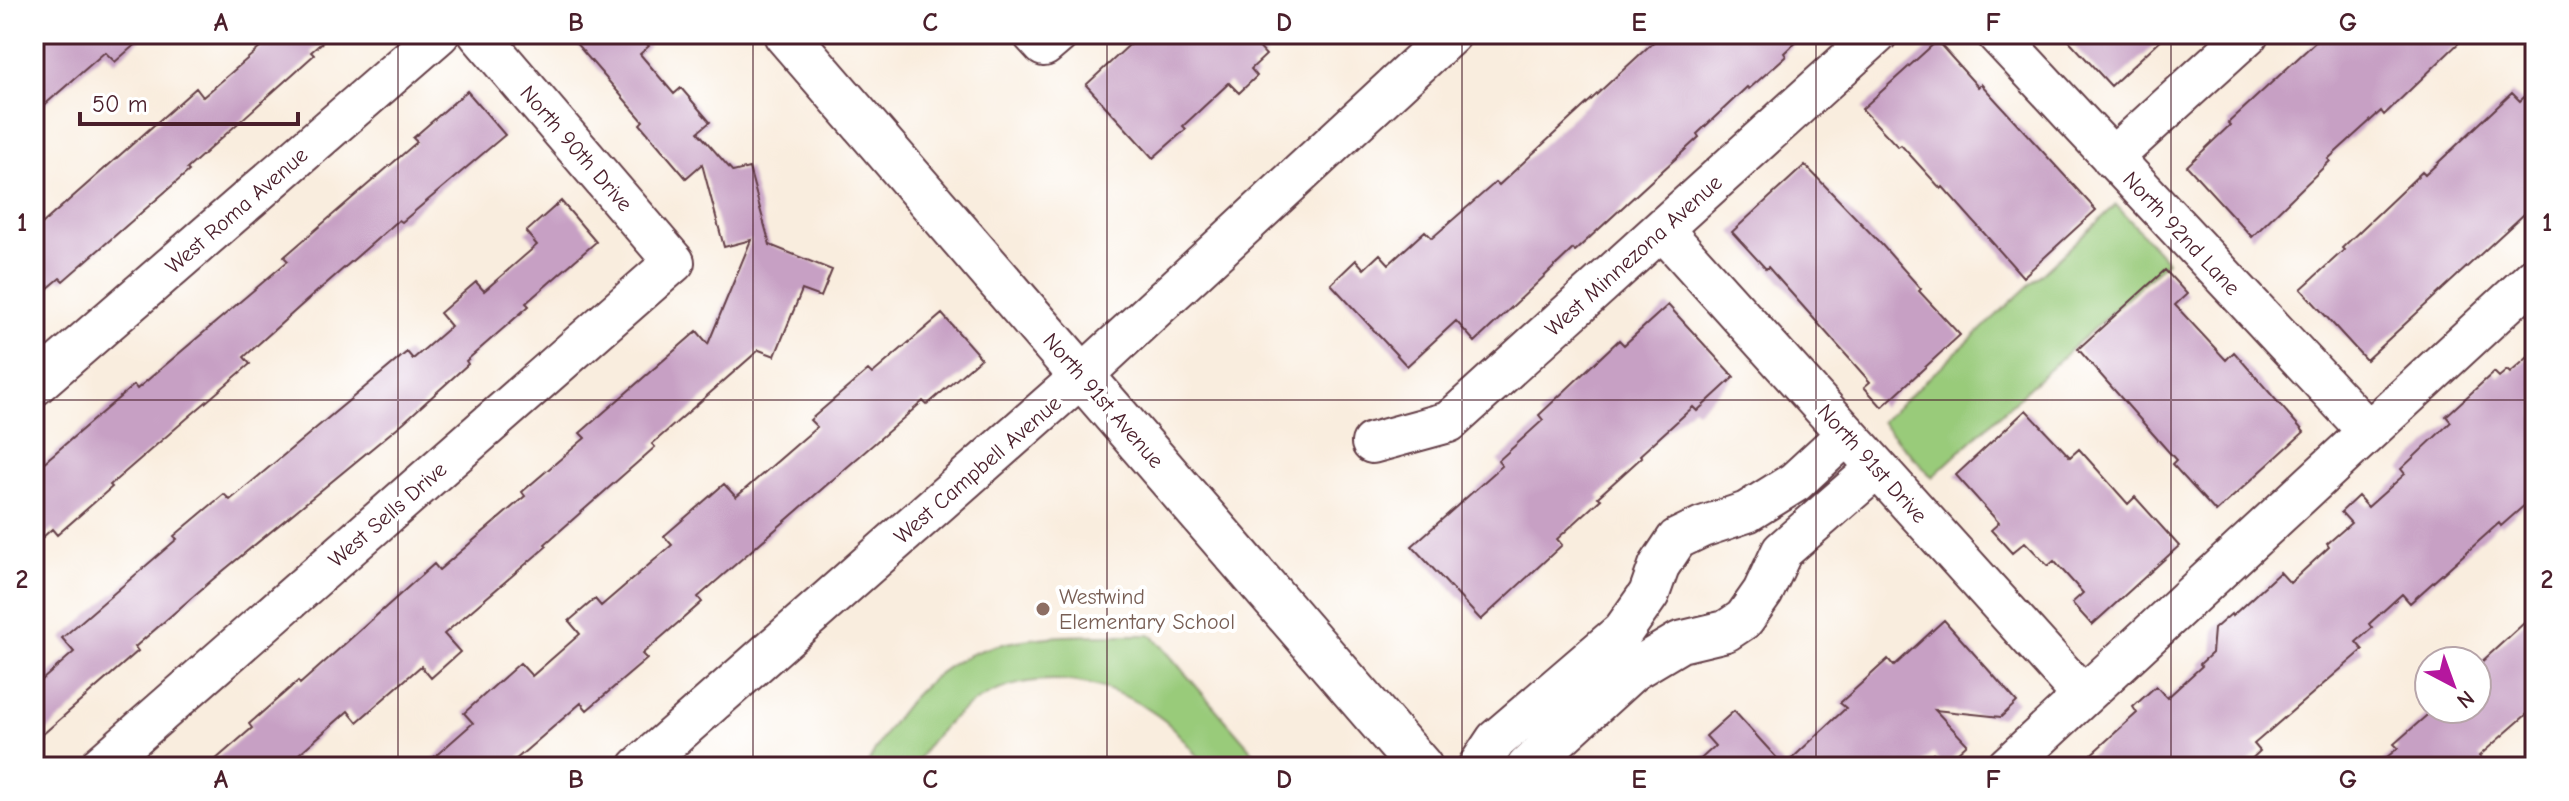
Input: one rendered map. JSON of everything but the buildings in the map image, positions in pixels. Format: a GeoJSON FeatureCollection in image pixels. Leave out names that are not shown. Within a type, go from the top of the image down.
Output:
{"type":"FeatureCollection","features":[{"type":"Feature","properties":{"kind":"main road","name":"North 91st Avenue"},"geometry":{"type":"LineString","coordinates":[[786,34],[1420,767]]}},
{"type":"Feature","properties":{"kind":"street","name":"West Roma Avenue"},"geometry":{"type":"LineString","coordinates":[[34,386],[439,34]]}},
{"type":"Feature","properties":{"kind":"street","name":"North 90th Drive"},"geometry":{"type":"LineString","coordinates":[[479,34],[674,262]]}},
{"type":"Feature","properties":{"kind":"street","name":"West Campbell Avenue"},"geometry":{"type":"LineString","coordinates":[[639,767],[1083,375],[1451,34]]}},
{"type":"Feature","properties":{"kind":"street","name":"West Minnezona Avenue"},"geometry":{"type":"LineString","coordinates":[[1372,443],[1449,422],[1877,34]]}},
{"type":"Feature","properties":{"kind":"street","name":"North 92nd Lane"},"geometry":{"type":"LineString","coordinates":[[1997,34],[2368,431]]}},
{"type":"Feature","properties":{"kind":"street"},"geometry":{"type":"LineString","coordinates":[[2112,158],[2248,34]]}},
{"type":"Feature","properties":{"kind":"street","name":"North 91st Drive"},"geometry":{"type":"LineString","coordinates":[[1662,229],[2083,696]]}},
{"type":"Feature","properties":{"kind":"street","name":"West Sells Drive"},"geometry":{"type":"LineString","coordinates":[[99,767],[674,262]]}},
{"type":"Feature","properties":{"kind":"street"},"geometry":{"type":"LineString","coordinates":[[2007,767],[2535,277]]}},
{"type":"Feature","properties":{"kind":"street"},"geometry":{"type":"LineString","coordinates":[[1478,767],[1496,740],[1623,631],[1649,594],[1659,566],[1677,539],[1747,512],[1795,482],[1847,434]]}},
{"type":"Feature","properties":{"kind":"street"},"geometry":{"type":"LineString","coordinates":[[1527,767],[1633,670],[1680,642],[1726,631],[1744,619],[1763,592],[1782,551],[1877,468]]}},
{"type":"Feature","properties":{"kind":"street"},"geometry":{"type":"LineString","coordinates":[[1747,512],[1782,551]]}},
{"type":"Feature","properties":{"kind":"green space"},"geometry":{"type":"Polygon","coordinates":[[[2116,205],[2167,261],[1932,477],[1881,422],[2116,205]]]}},
{"type":"Feature","properties":{"kind":"green space"},"geometry":{"type":"Polygon","coordinates":[[[1152,635],[1266,767],[1206,767],[1171,726],[1131,700],[1097,686],[1062,680],[1028,682],[995,692],[964,709],[937,734],[914,767],[866,767],[893,722],[922,688],[951,665],[984,649],[1019,640],[1059,636],[1152,635]]]}},
{"type":"Feature","properties":{"kind":"place","name":"Westwind Elementary School"},"geometry":{"type":"Point","coordinates":[1043,609]}}]}
